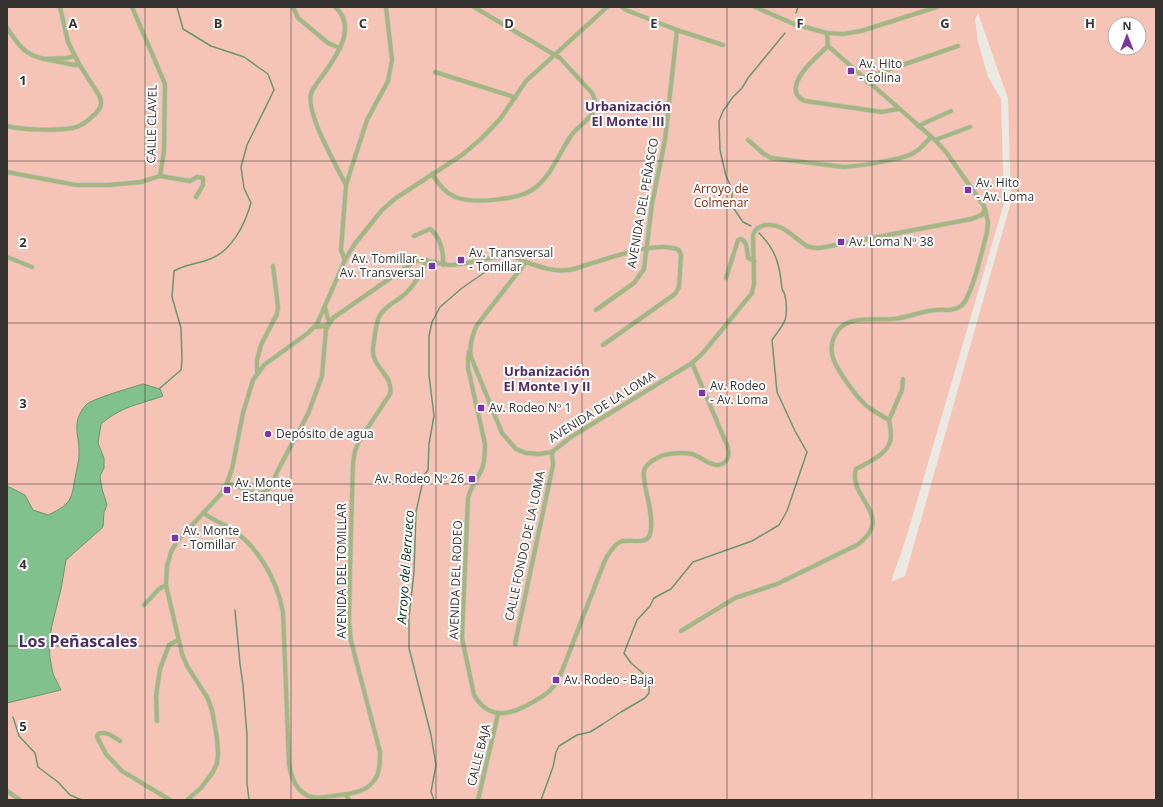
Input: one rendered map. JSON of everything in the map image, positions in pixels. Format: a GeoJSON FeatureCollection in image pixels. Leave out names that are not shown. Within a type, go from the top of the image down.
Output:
{"type":"FeatureCollection","features":[{"type":"Feature","properties":{"kind":"street"},"geometry":{"type":"LineString","coordinates":[[7,126],[34,129],[72,128],[91,118],[101,106],[102,100],[79,64],[68,42],[60,7]]}},
{"type":"Feature","properties":{"kind":"street","name":"CALLE CLAVEL"},"geometry":{"type":"LineString","coordinates":[[132,7],[165,84],[164,151],[160,176]]}},
{"type":"Feature","properties":{"kind":"street"},"geometry":{"type":"LineString","coordinates":[[293,7],[298,18],[328,43],[340,48]]}},
{"type":"Feature","properties":{"kind":"street"},"geometry":{"type":"LineString","coordinates":[[335,7],[342,14],[345,33],[335,58],[311,94],[311,105],[315,122],[346,185]]}},
{"type":"Feature","properties":{"kind":"street"},"geometry":{"type":"LineString","coordinates":[[345,260],[341,250],[346,185],[367,120],[388,81],[392,60],[386,7]]}},
{"type":"Feature","properties":{"kind":"street"},"geometry":{"type":"LineString","coordinates":[[432,174],[448,192],[458,198],[486,200],[523,194],[534,189],[542,182],[573,133],[594,112],[595,98],[592,93],[560,58],[474,7]]}},
{"type":"Feature","properties":{"kind":"street"},"geometry":{"type":"LineString","coordinates":[[314,328],[320,319],[345,260],[358,240],[382,210],[396,198],[462,155],[482,138],[501,118],[526,81],[607,7]]}},
{"type":"Feature","properties":{"kind":"street"},"geometry":{"type":"LineString","coordinates":[[622,7],[626,10],[677,30],[723,45]]}},
{"type":"Feature","properties":{"kind":"street"},"geometry":{"type":"LineString","coordinates":[[755,7],[794,24],[828,33],[850,34],[937,7]]}},
{"type":"Feature","properties":{"kind":"street"},"geometry":{"type":"LineString","coordinates":[[7,28],[21,49],[32,56],[75,65],[79,64]]}},
{"type":"Feature","properties":{"kind":"street","name":"AVENIDA DEL PEÑASCO"},"geometry":{"type":"LineString","coordinates":[[596,310],[624,292],[641,275],[644,268],[652,204],[665,140],[677,30]]}},
{"type":"Feature","properties":{"kind":"street"},"geometry":{"type":"LineString","coordinates":[[828,33],[828,46],[810,64],[799,78],[796,86],[798,97],[805,101],[882,112],[898,109]]}},
{"type":"Feature","properties":{"kind":"street"},"geometry":{"type":"LineString","coordinates":[[828,46],[946,152],[984,206],[988,220],[987,232],[969,294],[962,306],[956,309],[935,310],[894,319],[856,320],[846,323],[839,329],[834,337],[831,346],[835,365],[868,407],[889,420]]}},
{"type":"Feature","properties":{"kind":"street"},"geometry":{"type":"LineString","coordinates":[[867,82],[879,73],[958,46]]}},
{"type":"Feature","properties":{"kind":"street"},"geometry":{"type":"LineString","coordinates":[[44,59],[67,58],[75,56]]}},
{"type":"Feature","properties":{"kind":"street"},"geometry":{"type":"LineString","coordinates":[[435,72],[514,98]]}},
{"type":"Feature","properties":{"kind":"street"},"geometry":{"type":"LineString","coordinates":[[918,126],[951,111]]}},
{"type":"Feature","properties":{"kind":"street"},"geometry":{"type":"LineString","coordinates":[[748,140],[771,158],[854,166],[912,154],[933,139],[970,127]]}},
{"type":"Feature","properties":{"kind":"street","name":"CALLE CLAVEL"},"geometry":{"type":"LineString","coordinates":[[7,172],[76,185],[109,185],[141,182],[160,176],[190,181],[197,177],[202,178],[203,185],[196,196]]}},
{"type":"Feature","properties":{"kind":"street"},"geometry":{"type":"LineString","coordinates":[[984,206],[984,211],[980,216],[988,220]]}},
{"type":"Feature","properties":{"kind":"street","name":"AVENIDA DE LA LOMA"},"geometry":{"type":"LineString","coordinates":[[470,350],[495,419],[502,433],[509,442],[516,448],[526,453],[539,454],[552,452],[572,437],[692,363],[702,354],[752,293],[754,283],[753,235],[755,230],[762,226],[768,225],[778,227],[808,246],[820,248],[980,216]]}},
{"type":"Feature","properties":{"kind":"street"},"geometry":{"type":"LineString","coordinates":[[414,236],[430,229],[434,232],[440,243],[444,259],[443,265]]}},
{"type":"Feature","properties":{"kind":"street","name":"AVENIDA DE LA LOMA"},"geometry":{"type":"LineString","coordinates":[[726,278],[738,240],[744,240],[746,243],[748,258],[754,261]]}},
{"type":"Feature","properties":{"kind":"street"},"geometry":{"type":"LineString","coordinates":[[227,483],[251,492],[263,493],[272,486],[277,472],[308,414],[322,376],[326,329],[329,323],[333,318],[415,261],[427,260],[443,265],[454,265],[511,255],[526,262],[554,271],[570,270],[635,250],[670,248],[676,249],[680,252],[679,287],[675,294],[603,345]]}},
{"type":"Feature","properties":{"kind":"street"},"geometry":{"type":"LineString","coordinates":[[7,257],[32,267]]}},
{"type":"Feature","properties":{"kind":"street","name":"AVENIDA DEL TOMILLAR"},"geometry":{"type":"LineString","coordinates":[[204,513],[232,529],[254,550],[270,574],[280,596],[283,612],[288,764],[293,780],[302,792],[310,797],[318,798],[360,791],[372,784],[380,769],[380,752],[350,641],[349,622],[353,463],[355,451],[360,441],[390,394],[391,387],[389,379],[373,357],[378,321],[381,314],[387,308],[406,294],[412,287],[427,260]]}},
{"type":"Feature","properties":{"kind":"street"},"geometry":{"type":"LineString","coordinates":[[470,350],[472,336],[477,325],[526,262]]}},
{"type":"Feature","properties":{"kind":"street"},"geometry":{"type":"LineString","coordinates":[[257,373],[261,346],[277,314],[278,307],[273,266]]}},
{"type":"Feature","properties":{"kind":"street"},"geometry":{"type":"LineString","coordinates":[[325,307],[326,316],[329,323]]}},
{"type":"Feature","properties":{"kind":"street"},"geometry":{"type":"LineString","coordinates":[[320,319],[323,316],[333,318]]}},
{"type":"Feature","properties":{"kind":"street"},"geometry":{"type":"LineString","coordinates":[[320,319],[320,323],[326,329]]}},
{"type":"Feature","properties":{"kind":"street"},"geometry":{"type":"LineString","coordinates":[[187,800],[201,788],[213,772],[218,759],[217,738],[212,710],[207,697],[187,666],[178,640],[166,585],[167,566],[171,552],[178,540],[221,494],[227,483],[232,469],[249,391],[257,373],[264,365],[314,328],[322,325],[325,326],[329,323]]}},
{"type":"Feature","properties":{"kind":"street","name":"AVENIDA DEL RODEO"},"geometry":{"type":"LineString","coordinates":[[470,350],[468,358],[470,375],[485,444],[485,456],[482,468],[475,480],[468,498],[462,638],[474,695],[478,702],[484,707],[498,714]]}},
{"type":"Feature","properties":{"kind":"street"},"geometry":{"type":"LineString","coordinates":[[258,360],[264,365]]}},
{"type":"Feature","properties":{"kind":"street"},"geometry":{"type":"LineString","coordinates":[[498,714],[514,711],[547,693],[553,688],[562,671],[605,560],[614,546],[620,542],[644,541],[649,538],[651,533],[651,512],[644,476],[644,470],[648,465],[659,457],[682,453],[693,454],[712,464],[718,465],[727,459],[729,454],[727,445],[692,363]]}},
{"type":"Feature","properties":{"kind":"street"},"geometry":{"type":"LineString","coordinates":[[470,375],[470,371],[475,366]]}},
{"type":"Feature","properties":{"kind":"street"},"geometry":{"type":"LineString","coordinates":[[681,631],[734,598],[777,584],[857,545],[866,538],[872,527],[873,520],[854,477],[856,470],[884,452],[889,445],[892,437],[889,420],[902,390],[903,379]]}},
{"type":"Feature","properties":{"kind":"street","name":"CALLE FONDO DE LA LOMA"},"geometry":{"type":"LineString","coordinates":[[515,644],[553,465],[552,452]]}},
{"type":"Feature","properties":{"kind":"street"},"geometry":{"type":"LineString","coordinates":[[144,605],[159,589],[166,585]]}},
{"type":"Feature","properties":{"kind":"street"},"geometry":{"type":"LineString","coordinates":[[157,721],[156,696],[160,669],[169,645],[178,640]]}},
{"type":"Feature","properties":{"kind":"street","name":"CALLE BAJA"},"geometry":{"type":"LineString","coordinates":[[478,800],[498,714]]}},
{"type":"Feature","properties":{"kind":"street"},"geometry":{"type":"LineString","coordinates":[[120,741],[108,733],[102,732],[98,734],[97,737],[106,754],[122,771],[170,800]]}},
{"type":"Feature","properties":{"kind":"street"},"geometry":{"type":"LineString","coordinates":[[7,791],[20,800]]}},
{"type":"Feature","properties":{"kind":"street"},"geometry":{"type":"LineString","coordinates":[[346,794],[349,800]]}},
{"type":"Feature","properties":{"kind":"green space","name":"Arroyo de Colmenar"},"geometry":{"type":"Polygon","coordinates":[[[7,7],[1156,7],[1156,800],[7,800],[7,7]],[[978,13],[975,19],[978,42],[988,77],[1001,99],[1004,203],[907,535],[891,582],[905,576],[1011,202],[1008,99],[978,13]]]}},
{"type":"Feature","properties":{"kind":"shaded area"},"geometry":{"type":"Polygon","coordinates":[[[143,384],[160,389],[163,396],[116,413],[101,424],[98,443],[104,458],[104,468],[100,476],[107,505],[104,512],[103,527],[66,560],[49,643],[53,674],[61,690],[7,703],[7,486],[25,495],[33,510],[48,515],[63,507],[70,499],[72,494],[79,457],[77,423],[81,411],[89,402],[143,384]]]}},
{"type":"Feature","properties":{"kind":"waterway"},"geometry":{"type":"LineString","coordinates":[[159,389],[181,370],[181,328],[172,297],[174,271],[206,261],[218,255],[231,243],[241,228],[251,203],[244,188],[241,167],[247,145],[274,90],[268,74],[244,57],[211,46],[183,29],[177,7]]}},
{"type":"Feature","properties":{"kind":"waterway"},"geometry":{"type":"LineString","coordinates":[[796,13],[798,7]]}},
{"type":"Feature","properties":{"kind":"waterway"},"geometry":{"type":"LineString","coordinates":[[751,226],[743,222],[732,206],[732,189],[726,176],[720,150],[719,121],[723,111],[733,97],[742,88],[748,78],[785,33]]}},
{"type":"Feature","properties":{"kind":"waterway"},"geometry":{"type":"LineString","coordinates":[[541,800],[559,746],[577,735],[590,732],[645,698],[649,693],[649,686],[645,675],[631,663],[624,653],[637,620],[650,606],[654,598],[671,589],[693,562],[752,541],[779,525],[787,511],[807,452],[795,431],[777,392],[772,340],[786,318],[786,301],[776,258],[765,239],[759,233]]}},
{"type":"Feature","properties":{"kind":"waterway","name":"Arroyo del Berrueco"},"geometry":{"type":"LineString","coordinates":[[434,800],[431,792],[436,765],[431,735],[409,648],[409,617],[414,572],[416,512],[425,474],[428,470],[429,444],[434,416],[429,375],[429,336],[432,322],[440,307],[462,288],[494,266]]}},
{"type":"Feature","properties":{"kind":"waterway"},"geometry":{"type":"LineString","coordinates":[[235,610],[247,735],[247,783],[249,800]]}},
{"type":"Feature","properties":{"kind":"waterway"},"geometry":{"type":"LineString","coordinates":[[13,717],[19,736],[35,753],[38,767],[58,782],[70,795],[82,800]]}},
{"type":"Feature","properties":{"kind":"place","name":"Av. Hito - Colina"},"geometry":{"type":"Point","coordinates":[851,71]}},
{"type":"Feature","properties":{"kind":"place","name":"Av. Hito - Av. Loma"},"geometry":{"type":"Point","coordinates":[968,190]}},
{"type":"Feature","properties":{"kind":"place","name":"Av. Loma Nº 38"},"geometry":{"type":"Point","coordinates":[841,242]}},
{"type":"Feature","properties":{"kind":"place","name":"Av. Transversal - Tomillar"},"geometry":{"type":"Point","coordinates":[461,260]}},
{"type":"Feature","properties":{"kind":"place","name":"Av. Tomillar - Av. Transversal"},"geometry":{"type":"Point","coordinates":[432,266]}},
{"type":"Feature","properties":{"kind":"place","name":"Av. Rodeo - Av. Loma"},"geometry":{"type":"Point","coordinates":[702,393]}},
{"type":"Feature","properties":{"kind":"place","name":"Av. Rodeo Nº 1"},"geometry":{"type":"Point","coordinates":[481,408]}},
{"type":"Feature","properties":{"kind":"place","name":"Depósito de agua"},"geometry":{"type":"Point","coordinates":[268,434]}},
{"type":"Feature","properties":{"kind":"place","name":"Av. Rodeo Nº 26"},"geometry":{"type":"Point","coordinates":[472,479]}},
{"type":"Feature","properties":{"kind":"place","name":"Av. Monte - Estanque"},"geometry":{"type":"Point","coordinates":[227,490]}},
{"type":"Feature","properties":{"kind":"place","name":"Av. Monte - Tomillar"},"geometry":{"type":"Point","coordinates":[175,538]}},
{"type":"Feature","properties":{"kind":"place","name":"Av. Rodeo - Baja"},"geometry":{"type":"Point","coordinates":[556,680]}},
{"type":"Feature","properties":{"kind":"district","name":"Urbanización El Monte III"},"geometry":{"type":"Point","coordinates":[628,114]}},
{"type":"Feature","properties":{"kind":"district","name":"Urbanización El Monte I y II"},"geometry":{"type":"Point","coordinates":[547,378]}},
{"type":"Feature","properties":{"kind":"district","name":"Los Peñascales"},"geometry":{"type":"Point","coordinates":[78,641]}}]}
